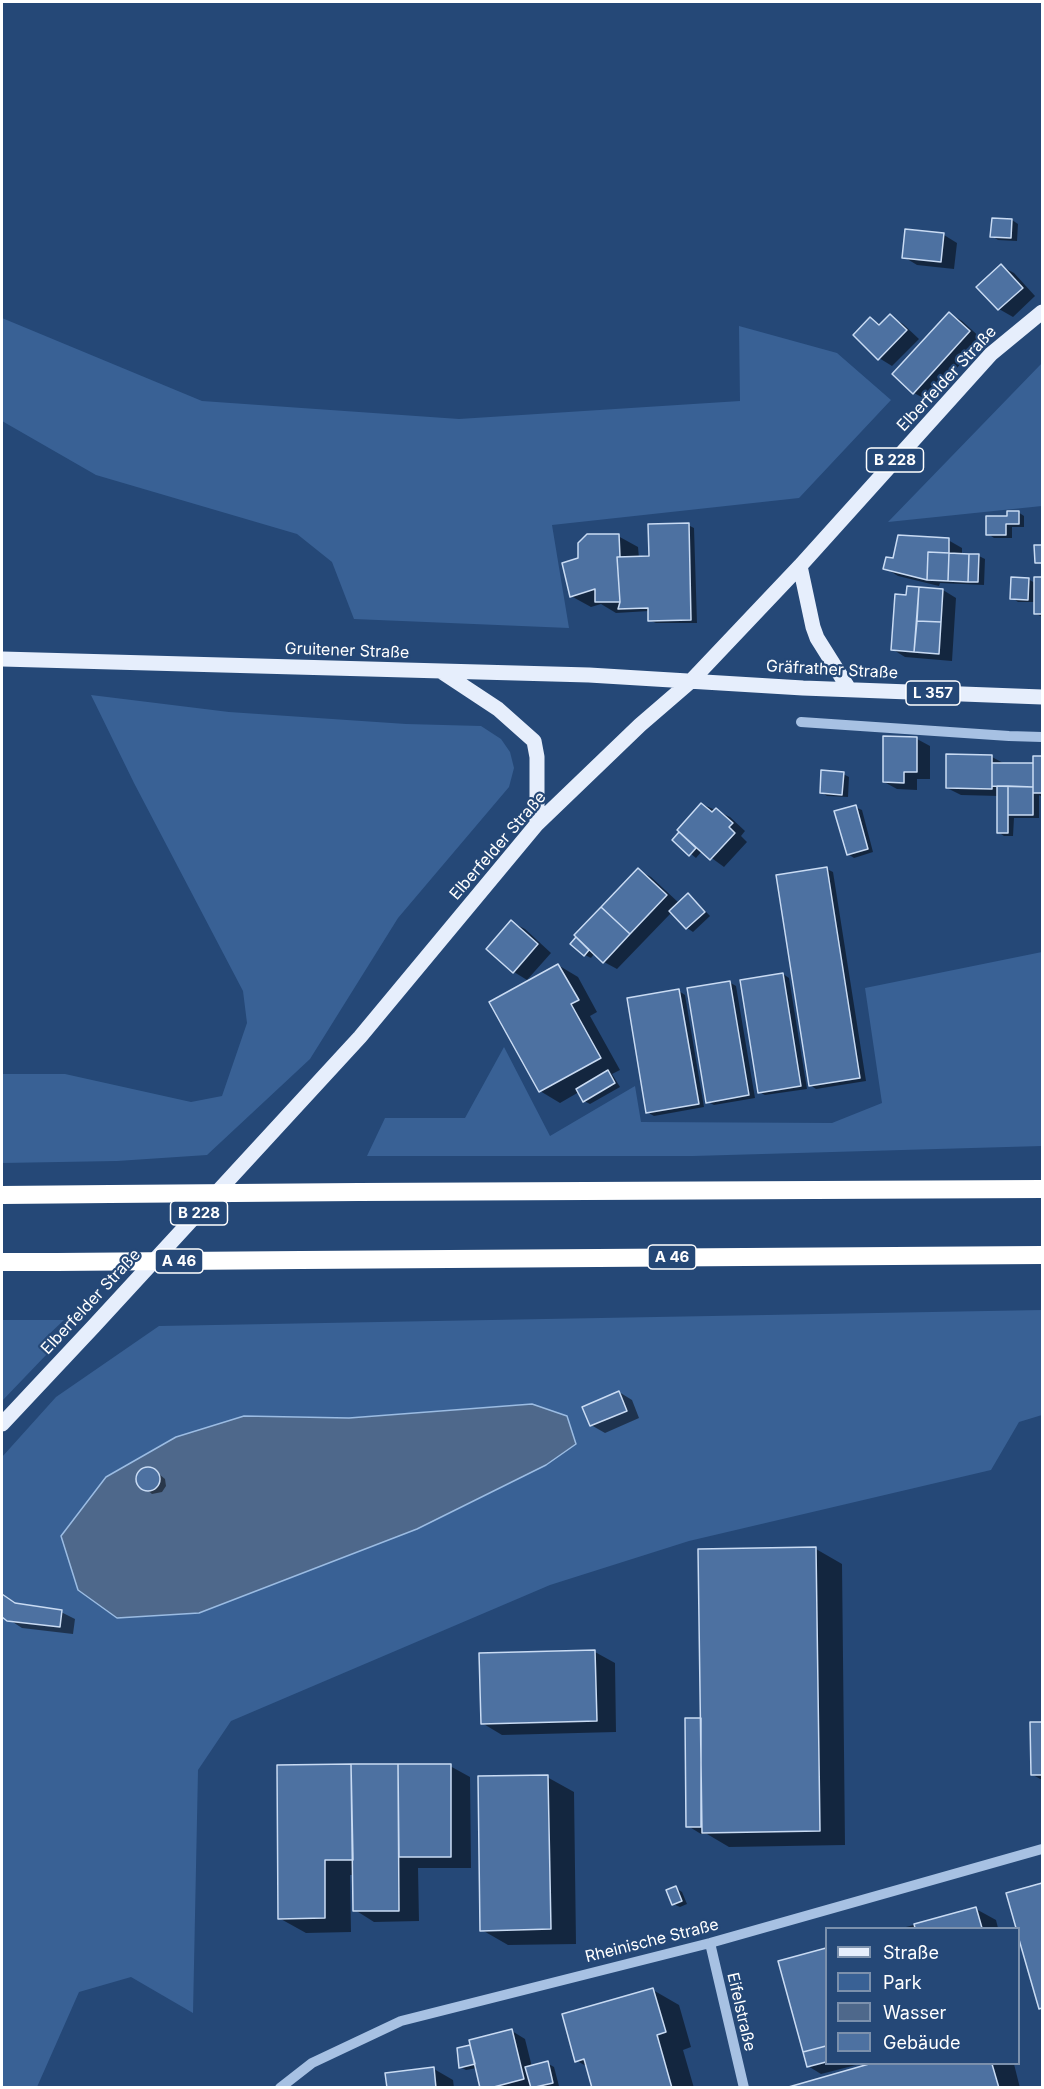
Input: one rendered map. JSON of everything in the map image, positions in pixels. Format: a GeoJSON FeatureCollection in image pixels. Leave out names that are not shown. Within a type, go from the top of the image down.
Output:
{"type":"FeatureCollection","features":[{"type":"Feature","properties":{"kind":"highway"},"geometry":{"type":"LineString","coordinates":[[2,1195],[1042,1189]]}},
{"type":"Feature","properties":{"kind":"highway","name":"A 46"},"geometry":{"type":"LineString","coordinates":[[2,1262],[1042,1255]]}},
{"type":"Feature","properties":{"kind":"main road","name":"Elberfelder Straße"},"geometry":{"type":"LineString","coordinates":[[2,1424],[360,1038],[537,824],[640,725],[691,681],[800,566],[991,354],[1042,312]]}},
{"type":"Feature","properties":{"kind":"main road"},"geometry":{"type":"LineString","coordinates":[[800,566],[817,638],[849,689]]}},
{"type":"Feature","properties":{"kind":"main road","name":"Gruitener Straße"},"geometry":{"type":"LineString","coordinates":[[2,659],[589,675],[691,681]]}},
{"type":"Feature","properties":{"kind":"main road"},"geometry":{"type":"LineString","coordinates":[[442,672],[498,709],[534,741],[537,757],[537,824]]}},
{"type":"Feature","properties":{"kind":"main road","name":"Gräfrather Straße"},"geometry":{"type":"LineString","coordinates":[[691,681],[803,688],[1042,697]]}},
{"type":"Feature","properties":{"kind":"street"},"geometry":{"type":"LineString","coordinates":[[801,722],[1009,736],[1042,736]]}},
{"type":"Feature","properties":{"kind":"street","name":"Rheinische Straße"},"geometry":{"type":"LineString","coordinates":[[280,2088],[312,2063],[401,2021],[710,1943],[1042,1849]]}},
{"type":"Feature","properties":{"kind":"street","name":"Eifelstraße"},"geometry":{"type":"LineString","coordinates":[[710,1943],[744,2088]]}},
{"type":"Feature","properties":{"kind":"green space"},"geometry":{"type":"Polygon","coordinates":[[[2,318],[202,401],[459,419],[740,401],[739,326],[837,353],[891,400],[799,498],[552,525],[569,628],[354,619],[332,562],[297,534],[96,475],[2,421],[2,318]]]}},
{"type":"Feature","properties":{"kind":"green space"},"geometry":{"type":"Polygon","coordinates":[[[1042,363],[1042,506],[888,522],[1042,363]]]}},
{"type":"Feature","properties":{"kind":"green space"},"geometry":{"type":"Polygon","coordinates":[[[91,695],[229,712],[406,724],[481,726],[501,739],[510,752],[514,768],[509,787],[398,918],[310,1059],[207,1155],[117,1161],[2,1163],[2,1074],[65,1074],[191,1102],[222,1096],[247,1023],[243,991],[134,783],[91,695]]]}},
{"type":"Feature","properties":{"kind":"green space"},"geometry":{"type":"Polygon","coordinates":[[[1042,952],[1042,1146],[693,1156],[367,1156],[385,1118],[465,1118],[504,1047],[550,1136],[635,1086],[641,1122],[832,1123],[882,1103],[865,988],[1042,952]]]}},
{"type":"Feature","properties":{"kind":"green space"},"geometry":{"type":"Polygon","coordinates":[[[1042,1310],[1042,1415],[1019,1422],[991,1470],[689,1541],[550,1585],[231,1721],[198,1770],[193,2013],[131,1977],[79,1992],[37,2087],[2,2087],[2,1457],[56,1397],[159,1326],[1042,1310]],[[532,1404],[349,1418],[244,1416],[199,1613],[417,1529],[546,1465],[532,1404]]]}},
{"type":"Feature","properties":{"kind":"green space"},"geometry":{"type":"Polygon","coordinates":[[[2,1320],[64,1320],[44,1339],[47,1354],[2,1401],[2,1320]]]}},
{"type":"Feature","properties":{"kind":"water"},"geometry":{"type":"Polygon","coordinates":[[[532,1404],[567,1416],[576,1444],[546,1465],[417,1529],[199,1613],[117,1618],[78,1590],[61,1536],[106,1477],[176,1437],[244,1416],[349,1418],[532,1404]]]}},
{"type":"Feature","properties":{"kind":"building"},"geometry":{"type":"Polygon","coordinates":[[[992,218],[1012,219],[1011,238],[990,237],[992,218]]]}},
{"type":"Feature","properties":{"kind":"building"},"geometry":{"type":"Polygon","coordinates":[[[905,229],[944,233],[941,262],[902,258],[905,229]]]}},
{"type":"Feature","properties":{"kind":"building"},"geometry":{"type":"Polygon","coordinates":[[[1001,264],[1023,288],[998,310],[976,287],[1001,264]]]}},
{"type":"Feature","properties":{"kind":"building"},"geometry":{"type":"Polygon","coordinates":[[[949,312],[970,331],[913,394],[892,374],[949,312]]]}},
{"type":"Feature","properties":{"kind":"building"},"geometry":{"type":"Polygon","coordinates":[[[890,314],[907,330],[878,360],[853,335],[870,317],[879,325],[890,314]]]}},
{"type":"Feature","properties":{"kind":"building"},"geometry":{"type":"Polygon","coordinates":[[[1007,511],[1019,511],[1019,524],[1006,524],[1006,535],[986,535],[986,516],[1007,516],[1007,511]]]}},
{"type":"Feature","properties":{"kind":"building"},"geometry":{"type":"Polygon","coordinates":[[[689,523],[691,620],[648,621],[648,608],[618,609],[620,602],[617,557],[649,556],[648,524],[689,523]]]}},
{"type":"Feature","properties":{"kind":"building"},"geometry":{"type":"Polygon","coordinates":[[[587,534],[619,534],[620,557],[617,557],[620,602],[595,602],[595,589],[570,597],[562,563],[578,558],[578,543],[587,534]]]}},
{"type":"Feature","properties":{"kind":"building"},"geometry":{"type":"Polygon","coordinates":[[[898,535],[949,538],[949,553],[928,552],[927,580],[883,569],[886,557],[893,558],[898,535]]]}},
{"type":"Feature","properties":{"kind":"building"},"geometry":{"type":"Polygon","coordinates":[[[1034,545],[1042,545],[1042,563],[1035,563],[1034,545]]]}},
{"type":"Feature","properties":{"kind":"building"},"geometry":{"type":"Polygon","coordinates":[[[928,552],[949,553],[948,581],[927,580],[928,552]]]}},
{"type":"Feature","properties":{"kind":"building"},"geometry":{"type":"Polygon","coordinates":[[[949,553],[969,554],[968,582],[948,581],[949,553]]]}},
{"type":"Feature","properties":{"kind":"building"},"geometry":{"type":"Polygon","coordinates":[[[969,554],[979,554],[978,582],[968,582],[969,554]]]}},
{"type":"Feature","properties":{"kind":"building"},"geometry":{"type":"Polygon","coordinates":[[[1011,577],[1029,578],[1028,600],[1010,599],[1011,577]]]}},
{"type":"Feature","properties":{"kind":"building"},"geometry":{"type":"Polygon","coordinates":[[[1034,577],[1042,577],[1042,614],[1034,614],[1034,577]]]}},
{"type":"Feature","properties":{"kind":"building"},"geometry":{"type":"Polygon","coordinates":[[[907,586],[919,587],[914,652],[891,650],[895,594],[906,595],[907,586]]]}},
{"type":"Feature","properties":{"kind":"building"},"geometry":{"type":"Polygon","coordinates":[[[919,587],[943,589],[941,622],[917,621],[919,587]]]}},
{"type":"Feature","properties":{"kind":"building"},"geometry":{"type":"Polygon","coordinates":[[[917,621],[941,622],[939,654],[914,652],[917,621]]]}},
{"type":"Feature","properties":{"kind":"building"},"geometry":{"type":"Polygon","coordinates":[[[883,736],[917,737],[917,772],[904,772],[904,783],[883,782],[883,736]]]}},
{"type":"Feature","properties":{"kind":"building"},"geometry":{"type":"Polygon","coordinates":[[[946,754],[992,755],[992,789],[946,788],[946,754]]]}},
{"type":"Feature","properties":{"kind":"building"},"geometry":{"type":"Polygon","coordinates":[[[1033,756],[1042,756],[1042,793],[1033,793],[1033,756]]]}},
{"type":"Feature","properties":{"kind":"building"},"geometry":{"type":"Polygon","coordinates":[[[992,763],[1033,763],[1033,787],[992,786],[992,763]]]}},
{"type":"Feature","properties":{"kind":"building"},"geometry":{"type":"Polygon","coordinates":[[[821,770],[844,772],[842,795],[820,793],[821,770]]]}},
{"type":"Feature","properties":{"kind":"building"},"geometry":{"type":"Polygon","coordinates":[[[997,786],[1008,786],[1008,833],[997,833],[997,786]]]}},
{"type":"Feature","properties":{"kind":"building"},"geometry":{"type":"Polygon","coordinates":[[[1008,786],[1033,787],[1033,815],[1008,815],[1008,786]]]}},
{"type":"Feature","properties":{"kind":"building"},"geometry":{"type":"Polygon","coordinates":[[[701,803],[712,812],[716,808],[733,823],[729,827],[735,833],[710,860],[677,830],[701,803]]]}},
{"type":"Feature","properties":{"kind":"building"},"geometry":{"type":"Polygon","coordinates":[[[856,805],[868,849],[847,855],[834,811],[856,805]]]}},
{"type":"Feature","properties":{"kind":"building"},"geometry":{"type":"Polygon","coordinates":[[[679,832],[696,848],[689,856],[672,840],[679,832]]]}},
{"type":"Feature","properties":{"kind":"building"},"geometry":{"type":"Polygon","coordinates":[[[827,867],[860,1078],[809,1086],[776,875],[827,867]]]}},
{"type":"Feature","properties":{"kind":"building"},"geometry":{"type":"Polygon","coordinates":[[[638,868],[667,895],[630,934],[601,907],[638,868]]]}},
{"type":"Feature","properties":{"kind":"building"},"geometry":{"type":"Polygon","coordinates":[[[688,893],[705,912],[686,929],[669,911],[688,893]]]}},
{"type":"Feature","properties":{"kind":"building"},"geometry":{"type":"Polygon","coordinates":[[[601,907],[630,934],[603,963],[574,935],[601,907]]]}},
{"type":"Feature","properties":{"kind":"building"},"geometry":{"type":"Polygon","coordinates":[[[511,920],[538,944],[513,973],[486,949],[511,920]]]}},
{"type":"Feature","properties":{"kind":"building"},"geometry":{"type":"Polygon","coordinates":[[[576,937],[589,950],[584,956],[570,944],[576,937]]]}},
{"type":"Feature","properties":{"kind":"building"},"geometry":{"type":"Polygon","coordinates":[[[558,964],[579,1000],[571,1004],[601,1058],[539,1092],[489,1002],[558,964]]]}},
{"type":"Feature","properties":{"kind":"building"},"geometry":{"type":"Polygon","coordinates":[[[783,973],[801,1086],[758,1093],[740,980],[783,973]]]}},
{"type":"Feature","properties":{"kind":"building"},"geometry":{"type":"Polygon","coordinates":[[[730,981],[749,1095],[706,1103],[687,988],[730,981]]]}},
{"type":"Feature","properties":{"kind":"building"},"geometry":{"type":"Polygon","coordinates":[[[679,989],[699,1104],[646,1113],[627,998],[679,989]]]}},
{"type":"Feature","properties":{"kind":"building"},"geometry":{"type":"Polygon","coordinates":[[[608,1070],[615,1083],[583,1102],[576,1089],[608,1070]]]}},
{"type":"Feature","properties":{"kind":"building"},"geometry":{"type":"Polygon","coordinates":[[[619,1391],[627,1411],[590,1426],[582,1407],[619,1391]]]}},
{"type":"Feature","properties":{"kind":"building"},"geometry":{"type":"Polygon","coordinates":[[[148,1467],[157,1470],[160,1479],[157,1488],[148,1491],[139,1488],[136,1479],[139,1470],[148,1467]]]}},
{"type":"Feature","properties":{"kind":"building"},"geometry":{"type":"Polygon","coordinates":[[[816,1547],[820,1831],[702,1833],[698,1549],[816,1547]]]}},
{"type":"Feature","properties":{"kind":"building"},"geometry":{"type":"Polygon","coordinates":[[[2,1594],[15,1603],[62,1610],[60,1627],[7,1621],[2,1617],[2,1594]]]}},
{"type":"Feature","properties":{"kind":"building"},"geometry":{"type":"Polygon","coordinates":[[[595,1650],[597,1721],[481,1724],[479,1653],[595,1650]]]}},
{"type":"Feature","properties":{"kind":"building"},"geometry":{"type":"Polygon","coordinates":[[[685,1718],[701,1718],[701,1827],[686,1827],[685,1718]]]}},
{"type":"Feature","properties":{"kind":"building"},"geometry":{"type":"Polygon","coordinates":[[[1030,1722],[1042,1722],[1042,1775],[1031,1775],[1030,1722]]]}},
{"type":"Feature","properties":{"kind":"building"},"geometry":{"type":"Polygon","coordinates":[[[351,1764],[398,1764],[399,1911],[353,1911],[351,1764]]]}},
{"type":"Feature","properties":{"kind":"building"},"geometry":{"type":"Polygon","coordinates":[[[351,1764],[353,1860],[325,1860],[325,1918],[278,1919],[277,1765],[351,1764]]]}},
{"type":"Feature","properties":{"kind":"building"},"geometry":{"type":"Polygon","coordinates":[[[398,1764],[451,1764],[451,1857],[399,1857],[398,1764]]]}},
{"type":"Feature","properties":{"kind":"building"},"geometry":{"type":"Polygon","coordinates":[[[548,1775],[551,1929],[480,1931],[478,1776],[548,1775]]]}},
{"type":"Feature","properties":{"kind":"building"},"geometry":{"type":"Polygon","coordinates":[[[1042,1883],[1042,2008],[1039,2009],[1020,1943],[1020,1927],[1016,1927],[1006,1893],[1042,1883]]]}},
{"type":"Feature","properties":{"kind":"building"},"geometry":{"type":"Polygon","coordinates":[[[676,1886],[682,1901],[672,1905],[666,1890],[676,1886]]]}},
{"type":"Feature","properties":{"kind":"building"},"geometry":{"type":"Polygon","coordinates":[[[976,1907],[982,1927],[915,1927],[914,1924],[976,1907]]]}},
{"type":"Feature","properties":{"kind":"building"},"geometry":{"type":"Polygon","coordinates":[[[825,1948],[825,2046],[803,2052],[778,1961],[825,1948]]]}},
{"type":"Feature","properties":{"kind":"building"},"geometry":{"type":"Polygon","coordinates":[[[653,1988],[666,2032],[657,2035],[672,2088],[592,2088],[584,2059],[575,2062],[562,2014],[653,1988]]]}},
{"type":"Feature","properties":{"kind":"building"},"geometry":{"type":"Polygon","coordinates":[[[512,2029],[524,2079],[490,2088],[480,2088],[469,2040],[512,2029]]]}},
{"type":"Feature","properties":{"kind":"building"},"geometry":{"type":"Polygon","coordinates":[[[470,2045],[475,2064],[459,2068],[457,2048],[470,2045]]]}},
{"type":"Feature","properties":{"kind":"building"},"geometry":{"type":"Polygon","coordinates":[[[825,2046],[825,2062],[807,2067],[803,2052],[825,2046]]]}},
{"type":"Feature","properties":{"kind":"building"},"geometry":{"type":"Polygon","coordinates":[[[548,2061],[553,2083],[531,2088],[525,2067],[548,2061]]]}},
{"type":"Feature","properties":{"kind":"building"},"geometry":{"type":"Polygon","coordinates":[[[866,2065],[992,2065],[999,2088],[785,2088],[866,2065]]]}},
{"type":"Feature","properties":{"kind":"building"},"geometry":{"type":"Polygon","coordinates":[[[434,2067],[436,2088],[387,2088],[385,2073],[434,2067]]]}}]}
